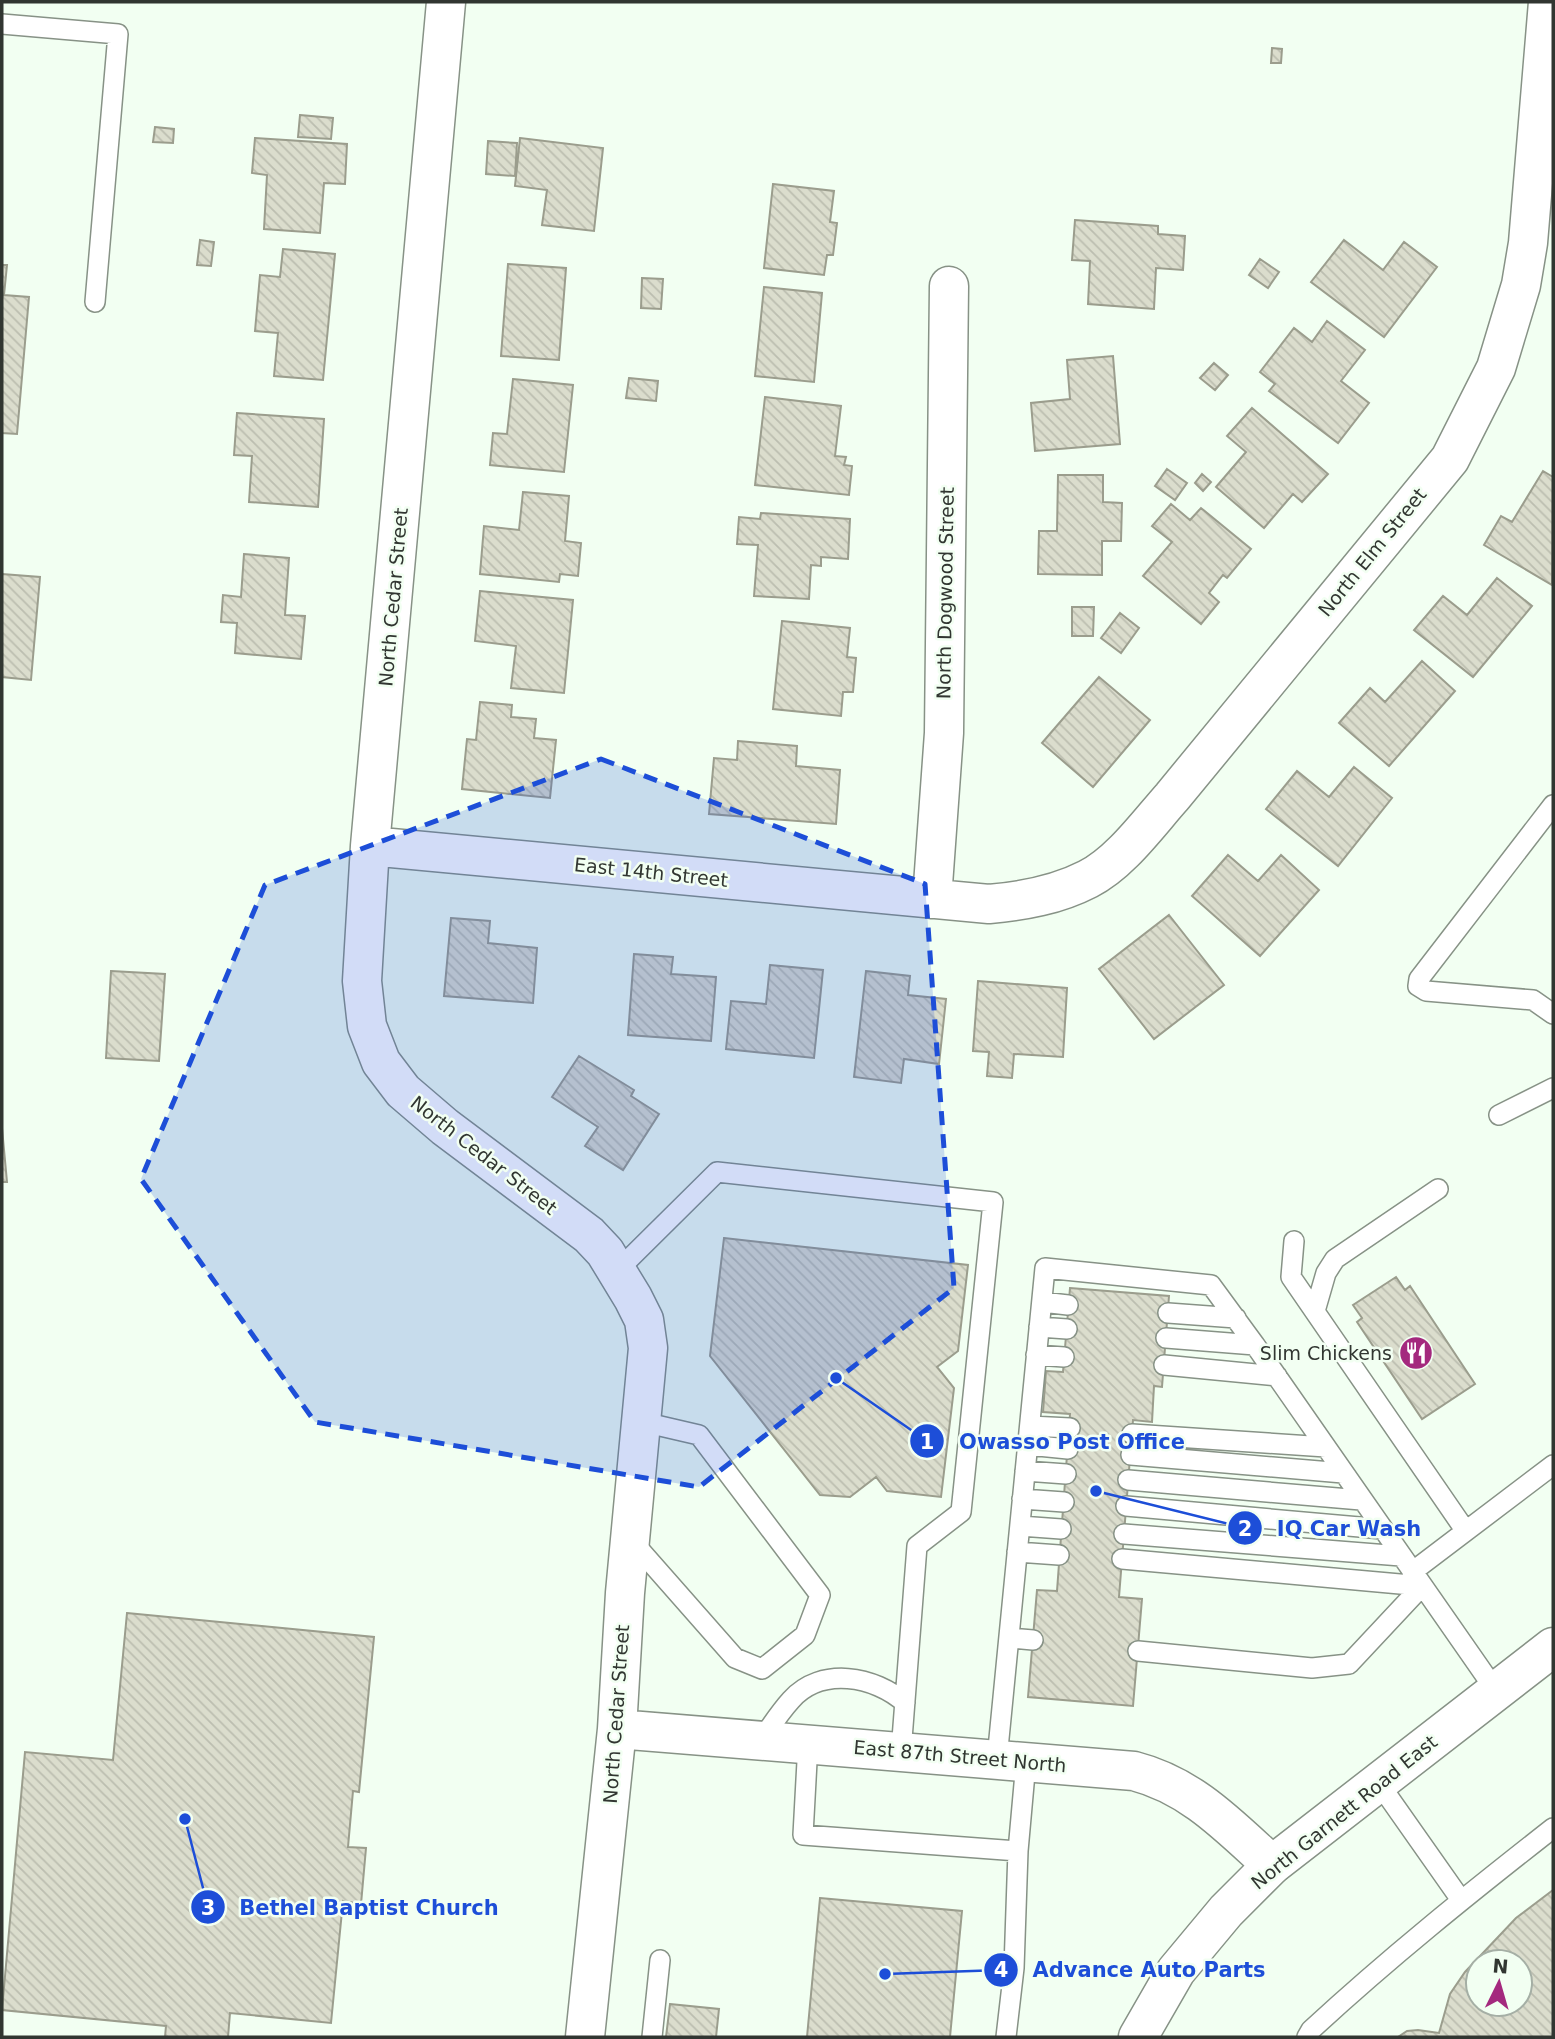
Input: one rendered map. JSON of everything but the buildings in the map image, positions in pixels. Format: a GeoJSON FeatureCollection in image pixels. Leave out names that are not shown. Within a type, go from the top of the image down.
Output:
{"type":"FeatureCollection","features":[{"type":"Feature","properties":{"kind":"street","name":"North Cedar Street"},"geometry":{"type":"LineString","coordinates":[[446,2],[370,846],[362,981],[367,1026],[381,1062],[403,1091],[445,1127],[589,1235],[605,1252],[634,1298],[644,1320],[648,1349],[643,1422],[625,1593],[617,1729],[585,2037]]}},
{"type":"Feature","properties":{"kind":"street","name":"North Elm Street"},"geometry":{"type":"LineString","coordinates":[[932,899],[989,904],[1056,893],[1090,878],[1125,850],[1172,797],[1450,458],[1496,368],[1521,285],[1528,243],[1548,2]]}},
{"type":"Feature","properties":{"kind":"street","name":"North Dogwood Street"},"geometry":{"type":"LineString","coordinates":[[932,899],[944,733],[949,286]]}},
{"type":"Feature","properties":{"kind":"street","name":"East 14th Street"},"geometry":{"type":"LineString","coordinates":[[370,846],[932,899]]}},
{"type":"Feature","properties":{"kind":"street","name":"North Garnett Road East"},"geometry":{"type":"LineString","coordinates":[[1138,2037],[1177,1971],[1226,1911],[1272,1865],[1553,1647]]}},
{"type":"Feature","properties":{"kind":"street","name":"East 87th Street North"},"geometry":{"type":"LineString","coordinates":[[617,1729],[1134,1771],[1175,1785],[1212,1810],[1272,1865]]}},
{"type":"Feature","properties":{"kind":"lane"},"geometry":{"type":"LineString","coordinates":[[2,24],[118,34],[95,302]]}},
{"type":"Feature","properties":{"kind":"lane"},"geometry":{"type":"LineString","coordinates":[[1553,805],[1419,979],[1418,986],[1426,991],[1533,1000],[1553,1014]]}},
{"type":"Feature","properties":{"kind":"lane"},"geometry":{"type":"LineString","coordinates":[[1499,1115],[1553,1088]]}},
{"type":"Feature","properties":{"kind":"lane"},"geometry":{"type":"LineString","coordinates":[[617,1271],[717,1172],[993,1202],[961,1512],[917,1546],[901,1752]]}},
{"type":"Feature","properties":{"kind":"lane"},"geometry":{"type":"LineString","coordinates":[[1315,1311],[1326,1273],[1335,1259],[1438,1189]]}},
{"type":"Feature","properties":{"kind":"lane"},"geometry":{"type":"LineString","coordinates":[[1294,1241],[1291,1277],[1465,1530]]}},
{"type":"Feature","properties":{"kind":"lane"},"geometry":{"type":"LineString","coordinates":[[1006,2037],[1014,1968],[1018,1851],[1011,1761],[1009,1638],[1045,1268],[1211,1285],[1496,1691]]}},
{"type":"Feature","properties":{"kind":"lane"},"geometry":{"type":"LineString","coordinates":[[1042,1302],[1069,1305]]}},
{"type":"Feature","properties":{"kind":"lane"},"geometry":{"type":"LineString","coordinates":[[1168,1313],[1236,1318]]}},
{"type":"Feature","properties":{"kind":"lane"},"geometry":{"type":"LineString","coordinates":[[1039,1327],[1067,1329]]}},
{"type":"Feature","properties":{"kind":"lane"},"geometry":{"type":"LineString","coordinates":[[1166,1338],[1255,1345]]}},
{"type":"Feature","properties":{"kind":"lane"},"geometry":{"type":"LineString","coordinates":[[1037,1354],[1064,1357]]}},
{"type":"Feature","properties":{"kind":"lane"},"geometry":{"type":"LineString","coordinates":[[1164,1365],[1277,1376]]}},
{"type":"Feature","properties":{"kind":"lane"},"geometry":{"type":"LineString","coordinates":[[631,1539],[735,1658],[762,1669],[805,1635],[820,1595],[699,1436],[643,1422]]}},
{"type":"Feature","properties":{"kind":"lane"},"geometry":{"type":"LineString","coordinates":[[1029,1435],[1070,1428]]}},
{"type":"Feature","properties":{"kind":"lane"},"geometry":{"type":"LineString","coordinates":[[1132,1434],[1326,1447]]}},
{"type":"Feature","properties":{"kind":"lane"},"geometry":{"type":"LineString","coordinates":[[1029,1435],[1068,1448]]}},
{"type":"Feature","properties":{"kind":"lane"},"geometry":{"type":"LineString","coordinates":[[1131,1455],[1343,1473]]}},
{"type":"Feature","properties":{"kind":"lane"},"geometry":{"type":"LineString","coordinates":[[1138,1651],[1311,1668],[1349,1664],[1412,1571],[1553,1465]]}},
{"type":"Feature","properties":{"kind":"lane"},"geometry":{"type":"LineString","coordinates":[[1025,1471],[1066,1474]]}},
{"type":"Feature","properties":{"kind":"lane"},"geometry":{"type":"LineString","coordinates":[[1128,1480],[1362,1500]]}},
{"type":"Feature","properties":{"kind":"lane"},"geometry":{"type":"LineString","coordinates":[[1022,1499],[1064,1502]]}},
{"type":"Feature","properties":{"kind":"lane"},"geometry":{"type":"LineString","coordinates":[[1126,1506],[1382,1529]]}},
{"type":"Feature","properties":{"kind":"lane"},"geometry":{"type":"LineString","coordinates":[[1020,1526],[1061,1529]]}},
{"type":"Feature","properties":{"kind":"lane"},"geometry":{"type":"LineString","coordinates":[[1124,1534],[1412,1571]]}},
{"type":"Feature","properties":{"kind":"lane"},"geometry":{"type":"LineString","coordinates":[[1017,1552],[1059,1555]]}},
{"type":"Feature","properties":{"kind":"lane"},"geometry":{"type":"LineString","coordinates":[[1122,1559],[1412,1571]]}},
{"type":"Feature","properties":{"kind":"lane"},"geometry":{"type":"LineString","coordinates":[[1009,1638],[1033,1640]]}},
{"type":"Feature","properties":{"kind":"lane"},"geometry":{"type":"LineString","coordinates":[[762,1740],[792,1699],[819,1682],[837,1678],[878,1685],[892,1691],[905,1703]]}},
{"type":"Feature","properties":{"kind":"lane"},"geometry":{"type":"LineString","coordinates":[[808,1744],[803,1835],[1018,1851]]}},
{"type":"Feature","properties":{"kind":"lane"},"geometry":{"type":"LineString","coordinates":[[1378,1782],[1461,1900]]}},
{"type":"Feature","properties":{"kind":"lane"},"geometry":{"type":"LineString","coordinates":[[1307,2037],[1311,2029],[1366,1979],[1553,1828]]}},
{"type":"Feature","properties":{"kind":"lane"},"geometry":{"type":"LineString","coordinates":[[652,2037],[660,1960]]}},
{"type":"Feature","properties":{"kind":"highlighted area"},"geometry":{"type":"Polygon","coordinates":[[[601,759],[925,884],[954,1288],[699,1487],[315,1422],[141,1179],[265,885],[601,759]]]}},
{"type":"Feature","properties":{"kind":"place","name":"Slim Chickens"},"geometry":{"type":"Point","coordinates":[1416,1353]}},
{"type":"Feature","properties":{"kind":"place","name":"Owasso Post Office"},"geometry":{"type":"Point","coordinates":[836,1378]}},
{"type":"Feature","properties":{"kind":"place","name":"IQ Car Wash"},"geometry":{"type":"Point","coordinates":[1096,1491]}},
{"type":"Feature","properties":{"kind":"place","name":"Bethel Baptist Church"},"geometry":{"type":"Point","coordinates":[185,1819]}},
{"type":"Feature","properties":{"kind":"place","name":"Advance Auto Parts"},"geometry":{"type":"Point","coordinates":[885,1974]}}]}
